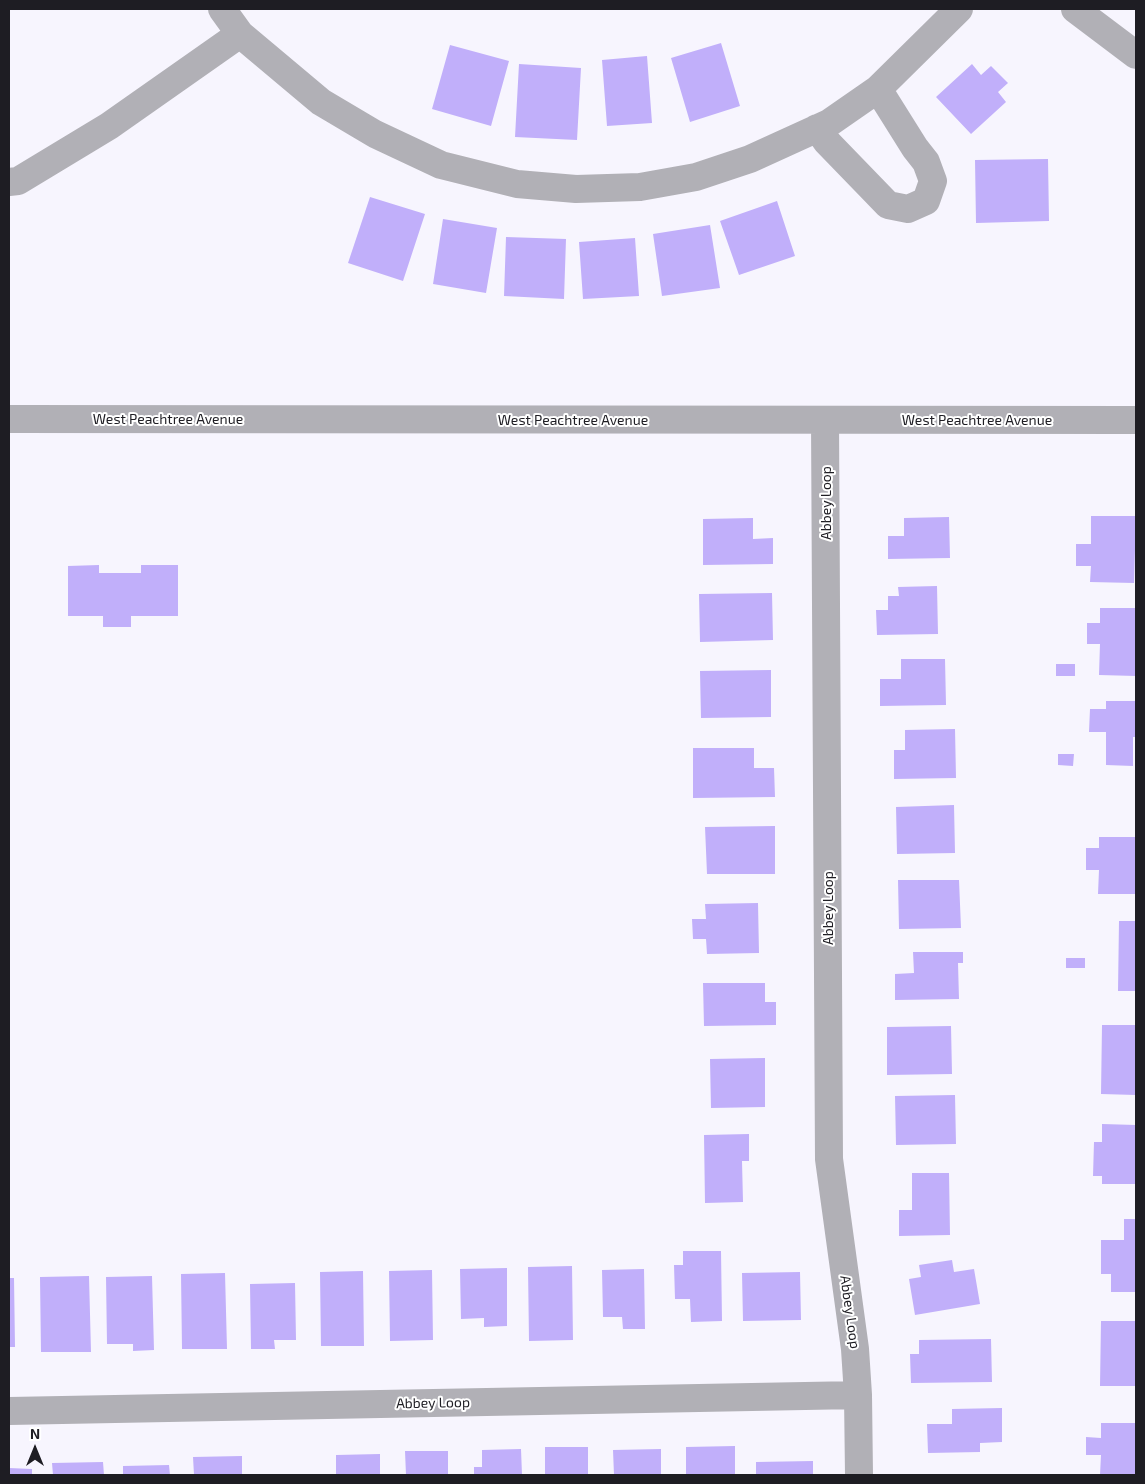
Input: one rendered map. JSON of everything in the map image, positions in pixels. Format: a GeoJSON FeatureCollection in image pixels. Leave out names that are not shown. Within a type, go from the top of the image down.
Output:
{"type":"FeatureCollection","features":[{"type":"Feature","properties":{"kind":"street"},"geometry":{"type":"LineString","coordinates":[[222,9],[240,34],[321,102],[375,134],[441,165],[517,184],[576,189],[640,187],[696,177],[750,159],[829,123],[878,89],[959,9]]}},
{"type":"Feature","properties":{"kind":"street"},"geometry":{"type":"LineString","coordinates":[[1075,9],[1136,55]]}},
{"type":"Feature","properties":{"kind":"street"},"geometry":{"type":"LineString","coordinates":[[9,182],[18,181],[109,126],[240,34]]}},
{"type":"Feature","properties":{"kind":"street"},"geometry":{"type":"LineString","coordinates":[[817,128],[888,205],[908,209],[926,201],[933,181],[926,162],[878,89]]}},
{"type":"Feature","properties":{"kind":"street","name":"West Peachtree Avenue"},"geometry":{"type":"LineString","coordinates":[[9,419],[1136,420]]}},
{"type":"Feature","properties":{"kind":"street","name":"Abbey Loop"},"geometry":{"type":"LineString","coordinates":[[825,420],[828,683],[829,1159],[855,1349],[858,1395],[859,1475]]}},
{"type":"Feature","properties":{"kind":"street","name":"Abbey Loop"},"geometry":{"type":"LineString","coordinates":[[9,1411],[858,1395]]}},
{"type":"Feature","properties":{"kind":"building"},"geometry":{"type":"Polygon","coordinates":[[[721,43],[740,106],[690,122],[671,58],[721,43]]]}},
{"type":"Feature","properties":{"kind":"building"},"geometry":{"type":"Polygon","coordinates":[[[450,45],[509,61],[491,126],[432,109],[450,45]]]}},
{"type":"Feature","properties":{"kind":"building"},"geometry":{"type":"Polygon","coordinates":[[[647,56],[652,123],[607,126],[602,60],[647,56]]]}},
{"type":"Feature","properties":{"kind":"building"},"geometry":{"type":"Polygon","coordinates":[[[519,64],[581,68],[577,140],[515,137],[519,64]]]}},
{"type":"Feature","properties":{"kind":"building"},"geometry":{"type":"Polygon","coordinates":[[[972,64],[981,75],[991,66],[1008,83],[998,92],[1006,102],[971,134],[936,97],[972,64]]]}},
{"type":"Feature","properties":{"kind":"building"},"geometry":{"type":"Polygon","coordinates":[[[1048,159],[1049,221],[976,223],[975,160],[1048,159]]]}},
{"type":"Feature","properties":{"kind":"building"},"geometry":{"type":"Polygon","coordinates":[[[370,197],[425,214],[403,281],[348,263],[370,197]]]}},
{"type":"Feature","properties":{"kind":"building"},"geometry":{"type":"Polygon","coordinates":[[[777,201],[795,256],[739,275],[720,221],[777,201]]]}},
{"type":"Feature","properties":{"kind":"building"},"geometry":{"type":"Polygon","coordinates":[[[443,219],[497,228],[486,293],[433,284],[443,219]]]}},
{"type":"Feature","properties":{"kind":"building"},"geometry":{"type":"Polygon","coordinates":[[[710,225],[720,288],[662,296],[653,234],[710,225]]]}},
{"type":"Feature","properties":{"kind":"building"},"geometry":{"type":"Polygon","coordinates":[[[506,237],[566,239],[564,299],[504,296],[506,237]]]}},
{"type":"Feature","properties":{"kind":"building"},"geometry":{"type":"Polygon","coordinates":[[[635,238],[639,296],[583,299],[579,242],[635,238]]]}},
{"type":"Feature","properties":{"kind":"building"},"geometry":{"type":"Polygon","coordinates":[[[1091,516],[1136,516],[1134,583],[1090,582],[1091,566],[1076,566],[1076,544],[1091,544],[1091,516]]]}},
{"type":"Feature","properties":{"kind":"building"},"geometry":{"type":"Polygon","coordinates":[[[949,517],[950,558],[888,559],[888,536],[904,536],[904,518],[949,517]]]}},
{"type":"Feature","properties":{"kind":"building"},"geometry":{"type":"Polygon","coordinates":[[[753,518],[753,539],[773,538],[773,564],[703,565],[703,519],[753,518]]]}},
{"type":"Feature","properties":{"kind":"building"},"geometry":{"type":"Polygon","coordinates":[[[99,565],[99,573],[141,573],[141,565],[178,565],[178,616],[131,616],[131,627],[103,627],[103,616],[68,616],[68,566],[99,565]]]}},
{"type":"Feature","properties":{"kind":"building"},"geometry":{"type":"Polygon","coordinates":[[[937,586],[938,634],[877,635],[876,610],[888,610],[888,596],[899,596],[898,587],[937,586]]]}},
{"type":"Feature","properties":{"kind":"building"},"geometry":{"type":"Polygon","coordinates":[[[772,593],[773,640],[700,642],[699,594],[772,593]]]}},
{"type":"Feature","properties":{"kind":"building"},"geometry":{"type":"Polygon","coordinates":[[[1100,608],[1136,608],[1136,676],[1099,675],[1100,644],[1087,644],[1087,623],[1100,623],[1100,608]]]}},
{"type":"Feature","properties":{"kind":"building"},"geometry":{"type":"Polygon","coordinates":[[[901,659],[945,659],[946,705],[880,706],[880,679],[901,679],[901,659]]]}},
{"type":"Feature","properties":{"kind":"building"},"geometry":{"type":"Polygon","coordinates":[[[1056,664],[1075,664],[1075,676],[1056,676],[1056,664]]]}},
{"type":"Feature","properties":{"kind":"building"},"geometry":{"type":"Polygon","coordinates":[[[771,670],[771,717],[701,718],[700,671],[771,670]]]}},
{"type":"Feature","properties":{"kind":"building"},"geometry":{"type":"Polygon","coordinates":[[[1106,701],[1136,701],[1136,737],[1133,737],[1133,766],[1106,765],[1106,732],[1089,732],[1090,709],[1106,709],[1106,701]]]}},
{"type":"Feature","properties":{"kind":"building"},"geometry":{"type":"Polygon","coordinates":[[[955,729],[956,778],[894,779],[894,750],[905,750],[905,730],[955,729]]]}},
{"type":"Feature","properties":{"kind":"building"},"geometry":{"type":"Polygon","coordinates":[[[693,748],[754,748],[754,768],[774,768],[775,797],[693,798],[693,748]]]}},
{"type":"Feature","properties":{"kind":"building"},"geometry":{"type":"Polygon","coordinates":[[[1058,754],[1074,754],[1073,766],[1058,765],[1058,754]]]}},
{"type":"Feature","properties":{"kind":"building"},"geometry":{"type":"Polygon","coordinates":[[[954,805],[955,853],[897,854],[896,807],[954,805]]]}},
{"type":"Feature","properties":{"kind":"building"},"geometry":{"type":"Polygon","coordinates":[[[775,826],[775,874],[707,874],[705,827],[775,826]]]}},
{"type":"Feature","properties":{"kind":"building"},"geometry":{"type":"Polygon","coordinates":[[[1099,837],[1136,837],[1136,894],[1098,894],[1099,870],[1086,870],[1086,848],[1099,848],[1099,837]]]}},
{"type":"Feature","properties":{"kind":"building"},"geometry":{"type":"Polygon","coordinates":[[[898,880],[959,880],[961,928],[899,929],[898,880]]]}},
{"type":"Feature","properties":{"kind":"building"},"geometry":{"type":"Polygon","coordinates":[[[758,903],[759,953],[707,954],[706,939],[693,939],[692,919],[706,919],[705,904],[758,903]]]}},
{"type":"Feature","properties":{"kind":"building"},"geometry":{"type":"Polygon","coordinates":[[[1119,921],[1136,921],[1136,991],[1118,991],[1119,921]]]}},
{"type":"Feature","properties":{"kind":"building"},"geometry":{"type":"Polygon","coordinates":[[[913,952],[963,952],[963,963],[958,963],[959,999],[895,1000],[895,974],[914,973],[913,952]]]}},
{"type":"Feature","properties":{"kind":"building"},"geometry":{"type":"Polygon","coordinates":[[[1066,958],[1085,958],[1085,968],[1066,968],[1066,958]]]}},
{"type":"Feature","properties":{"kind":"building"},"geometry":{"type":"Polygon","coordinates":[[[703,983],[765,983],[765,1002],[776,1002],[776,1025],[704,1026],[703,983]]]}},
{"type":"Feature","properties":{"kind":"building"},"geometry":{"type":"Polygon","coordinates":[[[1102,1025],[1136,1025],[1136,1095],[1101,1094],[1102,1025]]]}},
{"type":"Feature","properties":{"kind":"building"},"geometry":{"type":"Polygon","coordinates":[[[951,1026],[952,1074],[887,1075],[887,1027],[951,1026]]]}},
{"type":"Feature","properties":{"kind":"building"},"geometry":{"type":"Polygon","coordinates":[[[765,1058],[765,1107],[711,1108],[710,1059],[765,1058]]]}},
{"type":"Feature","properties":{"kind":"building"},"geometry":{"type":"Polygon","coordinates":[[[955,1095],[956,1144],[896,1145],[895,1096],[955,1095]]]}},
{"type":"Feature","properties":{"kind":"building"},"geometry":{"type":"Polygon","coordinates":[[[1102,1124],[1136,1125],[1136,1184],[1102,1184],[1102,1176],[1093,1176],[1094,1142],[1102,1142],[1102,1124]]]}},
{"type":"Feature","properties":{"kind":"building"},"geometry":{"type":"Polygon","coordinates":[[[749,1134],[749,1161],[742,1161],[743,1202],[705,1203],[704,1135],[749,1134]]]}},
{"type":"Feature","properties":{"kind":"building"},"geometry":{"type":"Polygon","coordinates":[[[912,1173],[949,1173],[950,1235],[899,1236],[899,1210],[912,1210],[912,1173]]]}},
{"type":"Feature","properties":{"kind":"building"},"geometry":{"type":"Polygon","coordinates":[[[1124,1219],[1136,1219],[1136,1292],[1111,1292],[1111,1274],[1101,1274],[1101,1240],[1124,1240],[1124,1219]]]}},
{"type":"Feature","properties":{"kind":"building"},"geometry":{"type":"Polygon","coordinates":[[[683,1251],[721,1251],[722,1321],[691,1322],[690,1299],[675,1299],[674,1265],[683,1265],[683,1251]]]}},
{"type":"Feature","properties":{"kind":"building"},"geometry":{"type":"Polygon","coordinates":[[[952,1260],[954,1272],[974,1269],[980,1304],[915,1315],[909,1279],[921,1277],[919,1265],[952,1260]]]}},
{"type":"Feature","properties":{"kind":"building"},"geometry":{"type":"Polygon","coordinates":[[[572,1266],[573,1340],[529,1341],[528,1267],[572,1266]]]}},
{"type":"Feature","properties":{"kind":"building"},"geometry":{"type":"Polygon","coordinates":[[[507,1268],[507,1326],[484,1327],[484,1318],[461,1319],[460,1269],[507,1268]]]}},
{"type":"Feature","properties":{"kind":"building"},"geometry":{"type":"Polygon","coordinates":[[[644,1269],[645,1329],[623,1329],[622,1317],[603,1317],[602,1270],[644,1269]]]}},
{"type":"Feature","properties":{"kind":"building"},"geometry":{"type":"Polygon","coordinates":[[[432,1270],[433,1340],[390,1341],[389,1271],[432,1270]]]}},
{"type":"Feature","properties":{"kind":"building"},"geometry":{"type":"Polygon","coordinates":[[[363,1271],[364,1346],[321,1346],[320,1272],[363,1271]]]}},
{"type":"Feature","properties":{"kind":"building"},"geometry":{"type":"Polygon","coordinates":[[[800,1272],[801,1320],[743,1321],[742,1273],[800,1272]]]}},
{"type":"Feature","properties":{"kind":"building"},"geometry":{"type":"Polygon","coordinates":[[[225,1273],[227,1349],[182,1349],[181,1274],[225,1273]]]}},
{"type":"Feature","properties":{"kind":"building"},"geometry":{"type":"Polygon","coordinates":[[[89,1276],[91,1352],[41,1352],[40,1277],[89,1276]]]}},
{"type":"Feature","properties":{"kind":"building"},"geometry":{"type":"Polygon","coordinates":[[[152,1276],[154,1350],[133,1351],[133,1344],[107,1344],[106,1277],[152,1276]]]}},
{"type":"Feature","properties":{"kind":"building"},"geometry":{"type":"Polygon","coordinates":[[[9,1278],[14,1278],[15,1347],[9,1347],[9,1278]]]}},
{"type":"Feature","properties":{"kind":"building"},"geometry":{"type":"Polygon","coordinates":[[[295,1283],[296,1340],[274,1340],[275,1349],[251,1349],[250,1284],[295,1283]]]}},
{"type":"Feature","properties":{"kind":"building"},"geometry":{"type":"Polygon","coordinates":[[[1101,1321],[1136,1321],[1136,1386],[1100,1386],[1101,1321]]]}},
{"type":"Feature","properties":{"kind":"building"},"geometry":{"type":"Polygon","coordinates":[[[991,1339],[992,1382],[911,1383],[910,1354],[919,1354],[919,1340],[991,1339]]]}},
{"type":"Feature","properties":{"kind":"building"},"geometry":{"type":"Polygon","coordinates":[[[1002,1408],[1002,1442],[980,1443],[980,1452],[928,1453],[927,1424],[952,1424],[952,1409],[1002,1408]]]}},
{"type":"Feature","properties":{"kind":"building"},"geometry":{"type":"Polygon","coordinates":[[[1101,1423],[1136,1423],[1136,1475],[1100,1475],[1101,1455],[1086,1455],[1086,1437],[1101,1438],[1101,1423]]]}},
{"type":"Feature","properties":{"kind":"building"},"geometry":{"type":"Polygon","coordinates":[[[735,1446],[735,1475],[686,1475],[686,1447],[735,1446]]]}},
{"type":"Feature","properties":{"kind":"building"},"geometry":{"type":"Polygon","coordinates":[[[545,1447],[588,1447],[588,1475],[545,1475],[545,1447]]]}},
{"type":"Feature","properties":{"kind":"building"},"geometry":{"type":"Polygon","coordinates":[[[521,1449],[522,1475],[474,1475],[474,1467],[482,1467],[482,1450],[521,1449]]]}},
{"type":"Feature","properties":{"kind":"building"},"geometry":{"type":"Polygon","coordinates":[[[661,1449],[661,1475],[614,1475],[613,1450],[661,1449]]]}},
{"type":"Feature","properties":{"kind":"building"},"geometry":{"type":"Polygon","coordinates":[[[405,1451],[448,1451],[448,1475],[406,1475],[405,1451]]]}},
{"type":"Feature","properties":{"kind":"building"},"geometry":{"type":"Polygon","coordinates":[[[380,1454],[380,1475],[336,1475],[336,1455],[380,1454]]]}},
{"type":"Feature","properties":{"kind":"building"},"geometry":{"type":"Polygon","coordinates":[[[242,1456],[242,1475],[194,1475],[193,1457],[242,1456]]]}},
{"type":"Feature","properties":{"kind":"building"},"geometry":{"type":"Polygon","coordinates":[[[813,1461],[813,1475],[756,1475],[756,1462],[813,1461]]]}},
{"type":"Feature","properties":{"kind":"building"},"geometry":{"type":"Polygon","coordinates":[[[103,1462],[104,1475],[53,1475],[52,1463],[103,1462]]]}},
{"type":"Feature","properties":{"kind":"building"},"geometry":{"type":"Polygon","coordinates":[[[169,1465],[170,1475],[123,1475],[123,1466],[169,1465]]]}},
{"type":"Feature","properties":{"kind":"building"},"geometry":{"type":"Polygon","coordinates":[[[9,1468],[32,1469],[32,1475],[9,1475],[9,1468]]]}}]}
